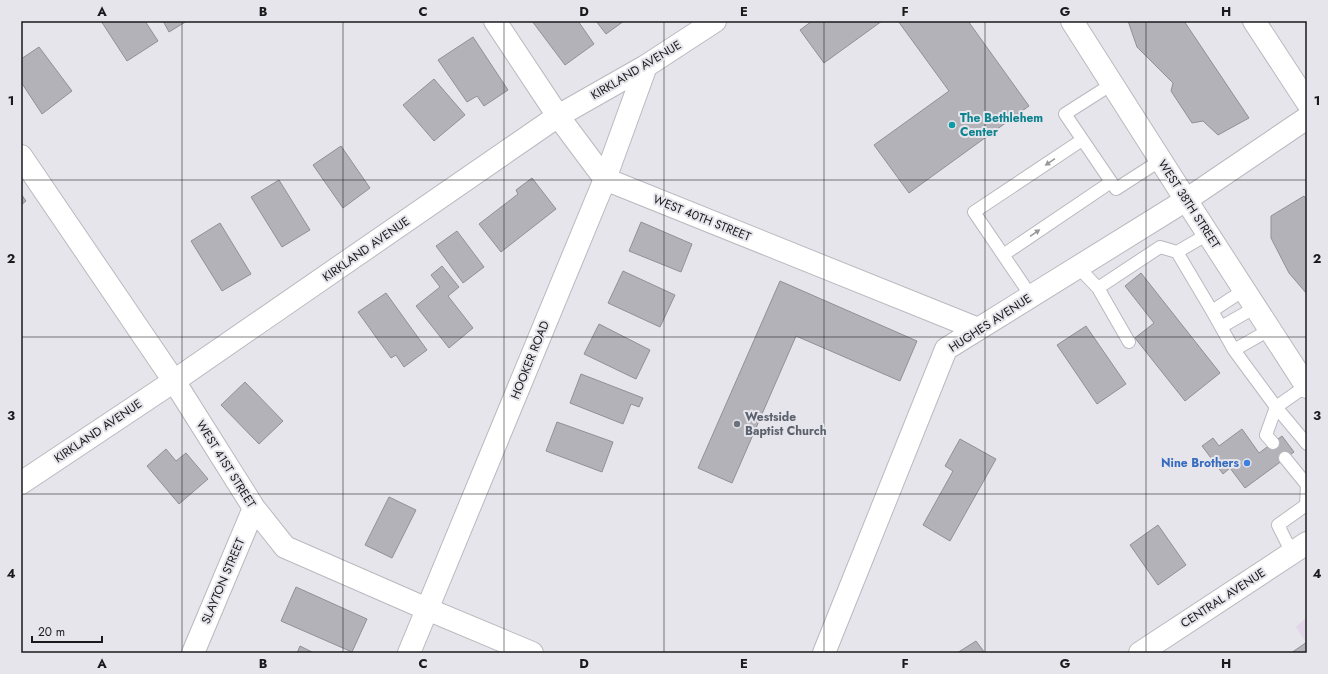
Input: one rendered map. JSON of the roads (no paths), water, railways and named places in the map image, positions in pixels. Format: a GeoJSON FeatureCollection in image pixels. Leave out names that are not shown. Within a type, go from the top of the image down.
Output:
{"type":"FeatureCollection","features":[{"type":"Feature","properties":{"kind":"street"},"geometry":{"type":"LineString","coordinates":[[495,21],[558,116],[605,179]]}},
{"type":"Feature","properties":{"kind":"street","name":"KIRKLAND AVENUE"},"geometry":{"type":"LineString","coordinates":[[21,483],[174,381],[558,116],[646,66],[715,21]]}},
{"type":"Feature","properties":{"kind":"street","name":"WEST 38TH STREET"},"geometry":{"type":"LineString","coordinates":[[1072,21],[1307,386]]}},
{"type":"Feature","properties":{"kind":"street"},"geometry":{"type":"LineString","coordinates":[[1254,21],[1307,102]]}},
{"type":"Feature","properties":{"kind":"street","name":"HOOKER ROAD"},"geometry":{"type":"LineString","coordinates":[[409,653],[605,179],[646,66]]}},
{"type":"Feature","properties":{"kind":"street","name":"HUGHES AVENUE"},"geometry":{"type":"LineString","coordinates":[[824,653],[946,349],[1186,200],[1307,118]]}},
{"type":"Feature","properties":{"kind":"street","name":"WEST 41ST STREET"},"geometry":{"type":"LineString","coordinates":[[21,156],[174,381],[254,508],[285,547],[532,653]]}},
{"type":"Feature","properties":{"kind":"street","name":"WEST 40TH STREET"},"geometry":{"type":"LineString","coordinates":[[605,179],[978,329]]}},
{"type":"Feature","properties":{"kind":"street","name":"SLAYTON STREET"},"geometry":{"type":"LineString","coordinates":[[193,653],[254,508]]}},
{"type":"Feature","properties":{"kind":"street","name":"CENTRAL AVENUE"},"geometry":{"type":"LineString","coordinates":[[1140,653],[1299,548]]}},
{"type":"Feature","properties":{"kind":"lane"},"geometry":{"type":"LineString","coordinates":[[1112,84],[1065,114],[1116,189],[1161,160]]}},
{"type":"Feature","properties":{"kind":"lane"},"geometry":{"type":"LineString","coordinates":[[1031,296],[974,212],[1082,140]]}},
{"type":"Feature","properties":{"kind":"lane"},"geometry":{"type":"LineString","coordinates":[[1003,255],[1111,182]]}},
{"type":"Feature","properties":{"kind":"lane"},"geometry":{"type":"LineString","coordinates":[[1098,288],[1160,248],[1177,252],[1208,234]]}},
{"type":"Feature","properties":{"kind":"lane"},"geometry":{"type":"LineString","coordinates":[[1177,252],[1234,350],[1276,408],[1307,444]]}},
{"type":"Feature","properties":{"kind":"lane"},"geometry":{"type":"LineString","coordinates":[[1078,267],[1098,288],[1129,342]]}},
{"type":"Feature","properties":{"kind":"lane"},"geometry":{"type":"LineString","coordinates":[[1212,311],[1250,298]]}},
{"type":"Feature","properties":{"kind":"lane"},"geometry":{"type":"LineString","coordinates":[[1221,326],[1250,298]]}},
{"type":"Feature","properties":{"kind":"lane"},"geometry":{"type":"LineString","coordinates":[[1234,350],[1271,329]]}},
{"type":"Feature","properties":{"kind":"lane"},"geometry":{"type":"LineString","coordinates":[[1273,443],[1266,435],[1276,408],[1307,386]]}},
{"type":"Feature","properties":{"kind":"lane"},"geometry":{"type":"LineString","coordinates":[[1285,458],[1307,484],[1307,505],[1278,525],[1299,548]]}},
{"type":"Feature","properties":{"kind":"place","name":"The Bethlehem Center"},"geometry":{"type":"Point","coordinates":[952,125]}},
{"type":"Feature","properties":{"kind":"place","name":"Westside Baptist Church"},"geometry":{"type":"Point","coordinates":[737,424]}},
{"type":"Feature","properties":{"kind":"place","name":"Nine Brothers"},"geometry":{"type":"Point","coordinates":[1247,463]}}]}
